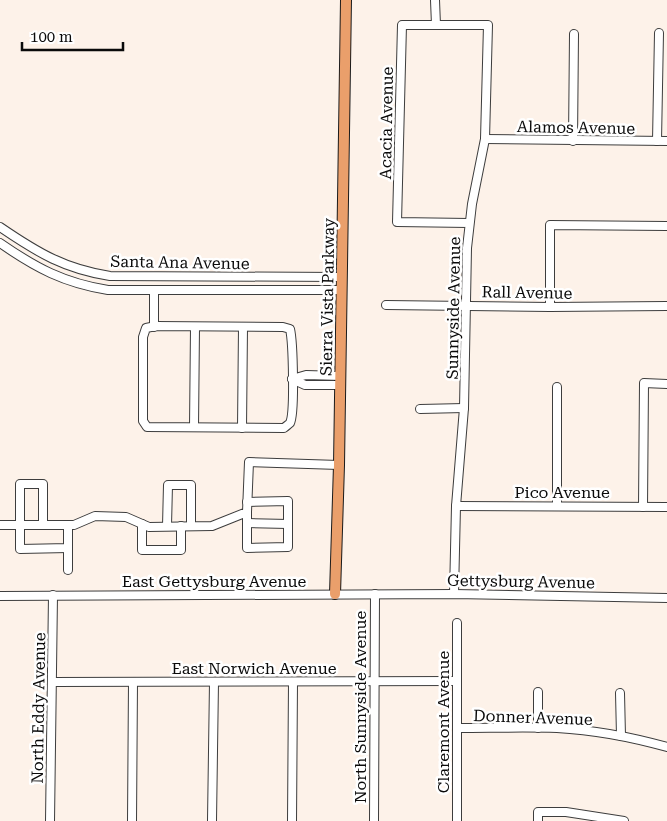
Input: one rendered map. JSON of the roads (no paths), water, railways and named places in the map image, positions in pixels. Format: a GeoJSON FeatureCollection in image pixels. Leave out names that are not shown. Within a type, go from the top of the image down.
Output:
{"type":"FeatureCollection","features":[{"type":"Feature","properties":{"kind":"main road","name":"Sierra Vista Parkway"},"geometry":{"type":"LineString","coordinates":[[335,594],[341,380],[346,0]]}},
{"type":"Feature","properties":{"kind":"street"},"geometry":{"type":"LineString","coordinates":[[435,0],[436,24]]}},
{"type":"Feature","properties":{"kind":"street","name":"Acacia Avenue"},"geometry":{"type":"LineString","coordinates":[[436,24],[402,25],[397,222],[469,223]]}},
{"type":"Feature","properties":{"kind":"street","name":"Sunnyside Avenue"},"geometry":{"type":"LineString","coordinates":[[436,24],[488,25],[484,139],[469,223],[464,408],[456,506],[454,594]]}},
{"type":"Feature","properties":{"kind":"street"},"geometry":{"type":"LineString","coordinates":[[657,141],[659,33]]}},
{"type":"Feature","properties":{"kind":"street"},"geometry":{"type":"LineString","coordinates":[[573,141],[574,34]]}},
{"type":"Feature","properties":{"kind":"street","name":"Alamos Avenue"},"geometry":{"type":"LineString","coordinates":[[484,139],[667,141]]}},
{"type":"Feature","properties":{"kind":"street"},"geometry":{"type":"LineString","coordinates":[[550,307],[550,225],[667,226]]}},
{"type":"Feature","properties":{"kind":"street","name":"Santa Ana Avenue"},"geometry":{"type":"LineString","coordinates":[[0,227],[59,263],[83,271],[110,276],[342,277]]}},
{"type":"Feature","properties":{"kind":"street","name":"Santa Ana Avenue"},"geometry":{"type":"LineString","coordinates":[[0,243],[35,267],[62,279],[78,285],[108,290],[342,290]]}},
{"type":"Feature","properties":{"kind":"street"},"geometry":{"type":"LineString","coordinates":[[154,290],[154,327]]}},
{"type":"Feature","properties":{"kind":"street","name":"Rall Avenue"},"geometry":{"type":"LineString","coordinates":[[386,306],[667,306]]}},
{"type":"Feature","properties":{"kind":"street"},"geometry":{"type":"LineString","coordinates":[[194,427],[195,327]]}},
{"type":"Feature","properties":{"kind":"street"},"geometry":{"type":"LineString","coordinates":[[195,327],[283,327],[290,329],[293,340],[292,411],[290,423],[284,428],[147,427],[143,421],[143,337],[146,328],[195,327]]}},
{"type":"Feature","properties":{"kind":"street"},"geometry":{"type":"LineString","coordinates":[[242,428],[243,327]]}},
{"type":"Feature","properties":{"kind":"street"},"geometry":{"type":"LineString","coordinates":[[292,379],[306,375],[341,380]]}},
{"type":"Feature","properties":{"kind":"street"},"geometry":{"type":"LineString","coordinates":[[643,507],[644,383],[667,384]]}},
{"type":"Feature","properties":{"kind":"street"},"geometry":{"type":"LineString","coordinates":[[557,387],[557,506]]}},
{"type":"Feature","properties":{"kind":"street"},"geometry":{"type":"LineString","coordinates":[[420,409],[464,408]]}},
{"type":"Feature","properties":{"kind":"street"},"geometry":{"type":"LineString","coordinates":[[247,502],[288,502],[288,548],[247,548],[247,502],[249,462],[339,465]]}},
{"type":"Feature","properties":{"kind":"street"},"geometry":{"type":"LineString","coordinates":[[43,525],[43,484],[20,484],[20,549],[68,548]]}},
{"type":"Feature","properties":{"kind":"street"},"geometry":{"type":"LineString","coordinates":[[167,526],[168,485],[191,485],[191,526]]}},
{"type":"Feature","properties":{"kind":"street","name":"Pico Avenue"},"geometry":{"type":"LineString","coordinates":[[456,506],[667,507]]}},
{"type":"Feature","properties":{"kind":"street"},"geometry":{"type":"LineString","coordinates":[[0,525],[74,525],[95,516],[126,517],[149,527],[212,526],[247,512]]}},
{"type":"Feature","properties":{"kind":"street"},"geometry":{"type":"LineString","coordinates":[[247,523],[288,524]]}},
{"type":"Feature","properties":{"kind":"street"},"geometry":{"type":"LineString","coordinates":[[142,524],[142,550],[181,550],[181,526]]}},
{"type":"Feature","properties":{"kind":"street"},"geometry":{"type":"LineString","coordinates":[[68,525],[68,570]]}},
{"type":"Feature","properties":{"kind":"street","name":"East Gettysburg Avenue"},"geometry":{"type":"LineString","coordinates":[[53,595],[375,594]]}},
{"type":"Feature","properties":{"kind":"street","name":"Gettysburg Avenue"},"geometry":{"type":"LineString","coordinates":[[375,594],[667,598]]}},
{"type":"Feature","properties":{"kind":"street","name":"North Sunnyside Avenue"},"geometry":{"type":"LineString","coordinates":[[374,821],[375,594]]}},
{"type":"Feature","properties":{"kind":"street"},"geometry":{"type":"LineString","coordinates":[[0,596],[53,595]]}},
{"type":"Feature","properties":{"kind":"street","name":"North Eddy Avenue"},"geometry":{"type":"LineString","coordinates":[[50,821],[53,595]]}},
{"type":"Feature","properties":{"kind":"street","name":"Claremont Avenue"},"geometry":{"type":"LineString","coordinates":[[457,623],[457,821]]}},
{"type":"Feature","properties":{"kind":"street","name":"East Norwich Avenue"},"geometry":{"type":"LineString","coordinates":[[52,682],[457,681]]}},
{"type":"Feature","properties":{"kind":"street"},"geometry":{"type":"LineString","coordinates":[[132,821],[133,682]]}},
{"type":"Feature","properties":{"kind":"street"},"geometry":{"type":"LineString","coordinates":[[212,821],[214,682]]}},
{"type":"Feature","properties":{"kind":"street"},"geometry":{"type":"LineString","coordinates":[[292,821],[294,682]]}},
{"type":"Feature","properties":{"kind":"street"},"geometry":{"type":"LineString","coordinates":[[538,692],[538,728]]}},
{"type":"Feature","properties":{"kind":"street"},"geometry":{"type":"LineString","coordinates":[[620,693],[621,736]]}},
{"type":"Feature","properties":{"kind":"street","name":"Donner Avenue"},"geometry":{"type":"LineString","coordinates":[[457,728],[578,730],[621,736],[667,747]]}},
{"type":"Feature","properties":{"kind":"street"},"geometry":{"type":"LineString","coordinates":[[538,821],[538,812],[566,812],[624,821]]}}]}
